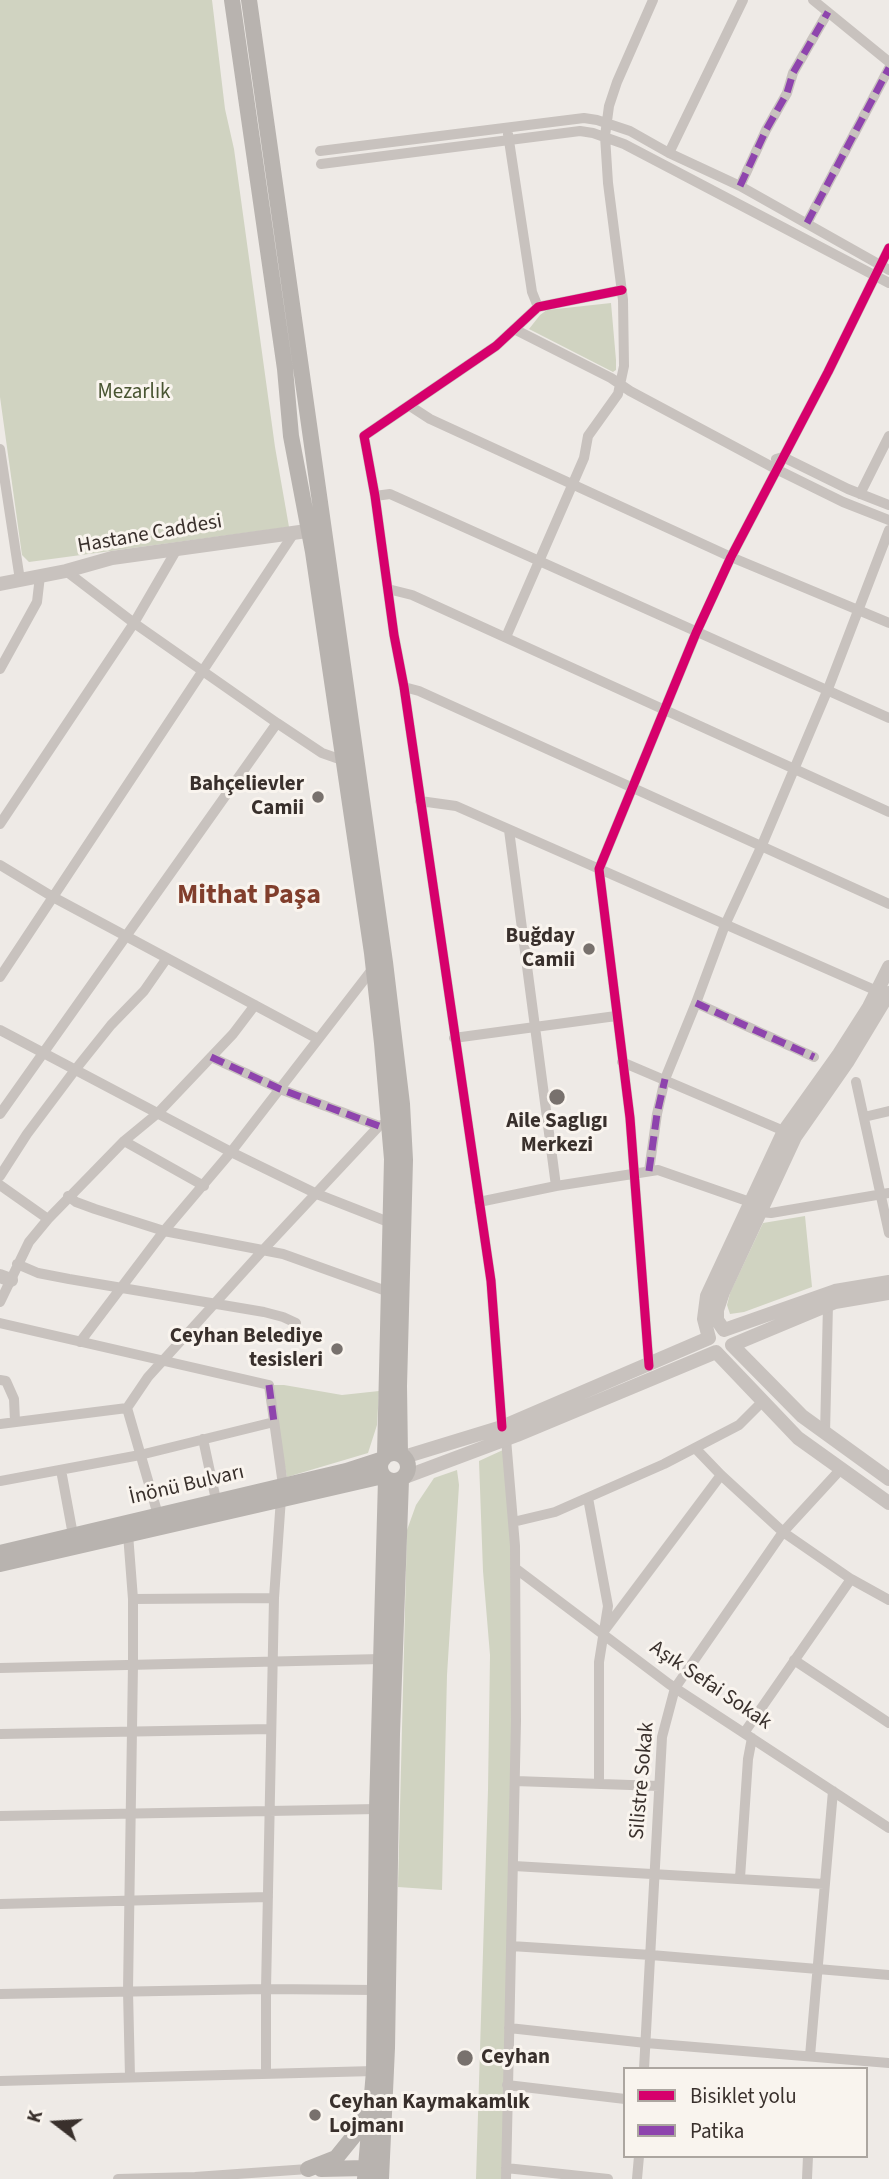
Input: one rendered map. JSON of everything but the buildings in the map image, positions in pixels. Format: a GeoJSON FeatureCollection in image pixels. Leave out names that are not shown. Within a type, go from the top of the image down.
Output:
{"type":"FeatureCollection","features":[{"type":"Feature","properties":{"kind":"main road"},"geometry":{"type":"LineString","coordinates":[[232,0],[285,369],[303,510],[300,532],[313,552],[374,967],[385,1124],[392,1159],[389,1292],[393,1456]]}},
{"type":"Feature","properties":{"kind":"main road"},"geometry":{"type":"LineString","coordinates":[[249,0],[385,962],[402,1104],[405,1160],[399,1387],[393,1456],[380,1467],[394,1478]]}},
{"type":"Feature","properties":{"kind":"main road"},"geometry":{"type":"LineString","coordinates":[[293,445],[299,433],[308,436],[312,442]]}},
{"type":"Feature","properties":{"kind":"main road"},"geometry":{"type":"LineString","coordinates":[[303,510],[313,513],[321,504]]}},
{"type":"Feature","properties":{"kind":"main road"},"geometry":{"type":"LineString","coordinates":[[308,2169],[382,2176],[370,2107],[374,2071],[380,1659],[394,1478],[408,1464],[393,1456]]}},
{"type":"Feature","properties":{"kind":"main road","name":"İnönü Bulvarı"},"geometry":{"type":"LineString","coordinates":[[0,1564],[128,1534],[282,1492],[393,1456]]}},
{"type":"Feature","properties":{"kind":"main road"},"geometry":{"type":"LineString","coordinates":[[365,2173],[375,2148],[387,2035],[394,1478]]}},
{"type":"Feature","properties":{"kind":"main road","name":"İnönü Bulvarı"},"geometry":{"type":"LineString","coordinates":[[0,1553],[216,1500],[394,1478]]}},
{"type":"Feature","properties":{"kind":"main road"},"geometry":{"type":"LineString","coordinates":[[336,2158],[354,2137],[370,2107]]}},
{"type":"Feature","properties":{"kind":"main road"},"geometry":{"type":"LineString","coordinates":[[308,2169],[336,2158],[375,2148]]}},
{"type":"Feature","properties":{"kind":"street"},"geometry":{"type":"LineString","coordinates":[[506,637],[584,458],[588,436],[618,394],[624,366],[622,290],[605,136],[617,82],[653,0]]}},
{"type":"Feature","properties":{"kind":"street"},"geometry":{"type":"LineString","coordinates":[[669,153],[743,0]]}},
{"type":"Feature","properties":{"kind":"street"},"geometry":{"type":"LineString","coordinates":[[813,0],[889,62]]}},
{"type":"Feature","properties":{"kind":"street"},"geometry":{"type":"LineString","coordinates":[[740,186],[787,93],[793,73],[828,12]]}},
{"type":"Feature","properties":{"kind":"street"},"geometry":{"type":"LineString","coordinates":[[807,223],[889,68]]}},
{"type":"Feature","properties":{"kind":"street"},"geometry":{"type":"LineString","coordinates":[[320,151],[584,118],[607,122],[740,186],[807,223],[881,269],[889,283]]}},
{"type":"Feature","properties":{"kind":"street"},"geometry":{"type":"LineString","coordinates":[[507,127],[532,292],[538,307]]}},
{"type":"Feature","properties":{"kind":"street"},"geometry":{"type":"LineString","coordinates":[[321,164],[580,131],[605,136],[881,269]]}},
{"type":"Feature","properties":{"kind":"street"},"geometry":{"type":"LineString","coordinates":[[649,1366],[635,1172],[599,869],[696,633],[731,557],[881,269],[889,248]]}},
{"type":"Feature","properties":{"kind":"street"},"geometry":{"type":"LineString","coordinates":[[608,2179],[506,2174],[515,1781],[513,1522],[491,1282],[404,687],[364,436],[496,346],[538,307],[622,290]]}},
{"type":"Feature","properties":{"kind":"street"},"geometry":{"type":"LineString","coordinates":[[514,330],[776,469],[843,502],[889,520]]}},
{"type":"Feature","properties":{"kind":"street"},"geometry":{"type":"LineString","coordinates":[[410,406],[430,419],[731,557],[889,623]]}},
{"type":"Feature","properties":{"kind":"street"},"geometry":{"type":"LineString","coordinates":[[860,494],[889,436]]}},
{"type":"Feature","properties":{"kind":"street"},"geometry":{"type":"LineString","coordinates":[[0,449],[3,491],[20,580]]}},
{"type":"Feature","properties":{"kind":"street"},"geometry":{"type":"LineString","coordinates":[[764,461],[783,457],[889,505]]}},
{"type":"Feature","properties":{"kind":"street"},"geometry":{"type":"LineString","coordinates":[[375,496],[390,494],[889,718]]}},
{"type":"Feature","properties":{"kind":"street"},"geometry":{"type":"LineString","coordinates":[[649,1171],[665,1079],[725,925],[828,689],[889,530]]}},
{"type":"Feature","properties":{"kind":"street"},"geometry":{"type":"LineString","coordinates":[[0,977],[203,671],[300,532]]}},
{"type":"Feature","properties":{"kind":"street","name":"Hastane Caddesi"},"geometry":{"type":"LineString","coordinates":[[0,584],[66,571],[112,558],[300,532]]}},
{"type":"Feature","properties":{"kind":"street"},"geometry":{"type":"LineString","coordinates":[[0,824],[134,623],[177,550]]}},
{"type":"Feature","properties":{"kind":"street"},"geometry":{"type":"LineString","coordinates":[[66,571],[134,623],[277,723],[323,753],[342,760]]}},
{"type":"Feature","properties":{"kind":"street"},"geometry":{"type":"LineString","coordinates":[[0,669],[37,603],[40,576]]}},
{"type":"Feature","properties":{"kind":"street"},"geometry":{"type":"LineString","coordinates":[[388,589],[412,595],[889,812]]}},
{"type":"Feature","properties":{"kind":"street"},"geometry":{"type":"LineString","coordinates":[[404,687],[419,691],[889,904]]}},
{"type":"Feature","properties":{"kind":"street"},"geometry":{"type":"LineString","coordinates":[[0,1114],[45,1054],[124,935],[277,723]]}},
{"type":"Feature","properties":{"kind":"street"},"geometry":{"type":"LineString","coordinates":[[420,801],[456,806],[883,992]]}},
{"type":"Feature","properties":{"kind":"street"},"geometry":{"type":"LineString","coordinates":[[509,831],[556,1186]]}},
{"type":"Feature","properties":{"kind":"street"},"geometry":{"type":"LineString","coordinates":[[0,865],[52,897],[318,1039]]}},
{"type":"Feature","properties":{"kind":"street"},"geometry":{"type":"LineString","coordinates":[[0,1176],[75,1070],[111,1025],[144,991],[167,958]]}},
{"type":"Feature","properties":{"kind":"street"},"geometry":{"type":"LineString","coordinates":[[80,1342],[164,1231],[204,1186],[374,967]]}},
{"type":"Feature","properties":{"kind":"street"},"geometry":{"type":"LineString","coordinates":[[889,967],[883,992],[884,1011],[794,1137],[708,1296],[704,1319],[709,1345],[762,1402],[798,1437],[889,1503]]}},
{"type":"Feature","properties":{"kind":"street"},"geometry":{"type":"LineString","coordinates":[[883,992],[784,1131],[719,1303],[717,1320],[730,1334],[732,1345],[802,1416],[889,1479]]}},
{"type":"Feature","properties":{"kind":"street"},"geometry":{"type":"LineString","coordinates":[[696,1003],[814,1057]]}},
{"type":"Feature","properties":{"kind":"street"},"geometry":{"type":"LineString","coordinates":[[0,1302],[6,1278],[29,1242],[48,1219],[124,1141],[158,1113],[233,1034],[255,1005]]}},
{"type":"Feature","properties":{"kind":"street"},"geometry":{"type":"LineString","coordinates":[[454,1038],[616,1016]]}},
{"type":"Feature","properties":{"kind":"street"},"geometry":{"type":"LineString","coordinates":[[0,1030],[231,1152],[317,1194],[391,1223]]}},
{"type":"Feature","properties":{"kind":"street"},"geometry":{"type":"LineString","coordinates":[[0,1424],[127,1408],[162,1361],[264,1249],[385,1124],[280,1089],[211,1057]]}},
{"type":"Feature","properties":{"kind":"street"},"geometry":{"type":"LineString","coordinates":[[622,1062],[784,1131]]}},
{"type":"Feature","properties":{"kind":"street"},"geometry":{"type":"LineString","coordinates":[[856,1082],[885,1193],[889,1233]]}},
{"type":"Feature","properties":{"kind":"street"},"geometry":{"type":"LineString","coordinates":[[864,1117],[889,1111]]}},
{"type":"Feature","properties":{"kind":"street"},"geometry":{"type":"LineString","coordinates":[[124,1141],[204,1186]]}},
{"type":"Feature","properties":{"kind":"street"},"geometry":{"type":"LineString","coordinates":[[478,1202],[556,1186],[658,1170],[771,1213],[885,1193]]}},
{"type":"Feature","properties":{"kind":"street"},"geometry":{"type":"LineString","coordinates":[[0,1185],[48,1219]]}},
{"type":"Feature","properties":{"kind":"street"},"geometry":{"type":"LineString","coordinates":[[68,1196],[85,1206],[164,1231],[264,1249],[389,1292]]}},
{"type":"Feature","properties":{"kind":"street"},"geometry":{"type":"LineString","coordinates":[[17,1264],[38,1273],[264,1312],[296,1324]]}},
{"type":"Feature","properties":{"kind":"street"},"geometry":{"type":"LineString","coordinates":[[393,1456],[504,1433],[709,1338],[717,1330],[724,1330],[835,1291],[889,1282]]}},
{"type":"Feature","properties":{"kind":"street"},"geometry":{"type":"LineString","coordinates":[[394,1478],[716,1352],[724,1353],[732,1345],[828,1304],[889,1293]]}},
{"type":"Feature","properties":{"kind":"street"},"geometry":{"type":"LineString","coordinates":[[825,1434],[828,1304]]}},
{"type":"Feature","properties":{"kind":"street"},"geometry":{"type":"LineString","coordinates":[[0,1323],[269,1385],[282,1492],[274,1598],[266,2074]]}},
{"type":"Feature","properties":{"kind":"street"},"geometry":{"type":"LineString","coordinates":[[0,1380],[6,1381],[13,1399],[15,1421]]}},
{"type":"Feature","properties":{"kind":"street"},"geometry":{"type":"LineString","coordinates":[[513,1522],[555,1512],[696,1449],[739,1425],[762,1402]]}},
{"type":"Feature","properties":{"kind":"street"},"geometry":{"type":"LineString","coordinates":[[127,1408],[158,1515]]}},
{"type":"Feature","properties":{"kind":"street"},"geometry":{"type":"LineString","coordinates":[[0,1481],[140,1455],[274,1422]]}},
{"type":"Feature","properties":{"kind":"street"},"geometry":{"type":"LineString","coordinates":[[203,1439],[216,1500]]}},
{"type":"Feature","properties":{"kind":"street"},"geometry":{"type":"LineString","coordinates":[[696,1449],[783,1532],[851,1579],[889,1600]]}},
{"type":"Feature","properties":{"kind":"street"},"geometry":{"type":"LineString","coordinates":[[61,1470],[73,1535]]}},
{"type":"Feature","properties":{"kind":"street","name":"Silistre Sokak"},"geometry":{"type":"LineString","coordinates":[[644,2067],[662,1737],[675,1688],[783,1532],[840,1470]]}},
{"type":"Feature","properties":{"kind":"street"},"geometry":{"type":"LineString","coordinates":[[603,1634],[721,1475]]}},
{"type":"Feature","properties":{"kind":"street"},"geometry":{"type":"LineString","coordinates":[[588,1497],[608,1606],[598,1662],[599,1784]]}},
{"type":"Feature","properties":{"kind":"street"},"geometry":{"type":"LineString","coordinates":[[128,1534],[133,1599],[128,1991],[130,2077]]}},
{"type":"Feature","properties":{"kind":"street","name":"Aşık Sefai Sokak"},"geometry":{"type":"LineString","coordinates":[[515,1568],[675,1688],[889,1828]]}},
{"type":"Feature","properties":{"kind":"street"},"geometry":{"type":"LineString","coordinates":[[740,1878],[748,1735],[794,1660],[851,1579]]}},
{"type":"Feature","properties":{"kind":"street"},"geometry":{"type":"LineString","coordinates":[[133,1599],[274,1598]]}},
{"type":"Feature","properties":{"kind":"street"},"geometry":{"type":"LineString","coordinates":[[0,1668],[380,1659]]}},
{"type":"Feature","properties":{"kind":"street"},"geometry":{"type":"LineString","coordinates":[[794,1660],[889,1723]]}},
{"type":"Feature","properties":{"kind":"street"},"geometry":{"type":"LineString","coordinates":[[0,1734],[271,1729]]}},
{"type":"Feature","properties":{"kind":"street"},"geometry":{"type":"LineString","coordinates":[[515,1781],[659,1786]]}},
{"type":"Feature","properties":{"kind":"street"},"geometry":{"type":"LineString","coordinates":[[814,2061],[824,1884],[833,1791]]}},
{"type":"Feature","properties":{"kind":"street"},"geometry":{"type":"LineString","coordinates":[[0,1816],[377,1810]]}},
{"type":"Feature","properties":{"kind":"street"},"geometry":{"type":"LineString","coordinates":[[514,1866],[655,1872],[824,1884]]}},
{"type":"Feature","properties":{"kind":"street"},"geometry":{"type":"LineString","coordinates":[[0,1904],[268,1897]]}},
{"type":"Feature","properties":{"kind":"street"},"geometry":{"type":"LineString","coordinates":[[511,1946],[889,1975]]}},
{"type":"Feature","properties":{"kind":"street"},"geometry":{"type":"LineString","coordinates":[[0,1994],[266,1989],[375,1990]]}},
{"type":"Feature","properties":{"kind":"street"},"geometry":{"type":"LineString","coordinates":[[509,2028],[814,2061],[889,2063]]}},
{"type":"Feature","properties":{"kind":"street"},"geometry":{"type":"LineString","coordinates":[[0,2081],[374,2071]]}},
{"type":"Feature","properties":{"kind":"street"},"geometry":{"type":"LineString","coordinates":[[507,2085],[623,2099]]}},
{"type":"Feature","properties":{"kind":"street"},"geometry":{"type":"LineString","coordinates":[[637,2179],[639,2158]]}},
{"type":"Feature","properties":{"kind":"street"},"geometry":{"type":"LineString","coordinates":[[807,2179],[808,2158]]}},
{"type":"Feature","properties":{"kind":"street"},"geometry":{"type":"LineString","coordinates":[[118,2179],[195,2178],[308,2169]]}},
{"type":"Feature","properties":{"kind":"green space","name":"Mezarlık"},"geometry":{"type":"Polygon","coordinates":[[[0,0],[212,0],[225,109],[234,149],[275,447],[289,527],[29,562],[22,555],[0,397],[0,0]]]}},
{"type":"Feature","properties":{"kind":"green space"},"geometry":{"type":"Polygon","coordinates":[[[611,303],[616,360],[616,370],[613,372],[529,329],[547,310],[611,303]]]}},
{"type":"Feature","properties":{"kind":"green space"},"geometry":{"type":"Polygon","coordinates":[[[805,1216],[812,1287],[744,1312],[730,1314],[727,1305],[730,1293],[763,1223],[805,1216]]]}},
{"type":"Feature","properties":{"kind":"green space"},"geometry":{"type":"Polygon","coordinates":[[[269,1385],[342,1395],[379,1391],[377,1425],[368,1453],[287,1477],[269,1385]]]}},
{"type":"Feature","properties":{"kind":"green space"},"geometry":{"type":"Polygon","coordinates":[[[503,1450],[515,1546],[506,2179],[476,2179],[490,1655],[483,1571],[479,1461],[503,1450]]]}},
{"type":"Feature","properties":{"kind":"green space"},"geometry":{"type":"Polygon","coordinates":[[[457,1470],[459,1485],[447,1675],[442,1890],[398,1887],[407,1530],[416,1505],[434,1478],[457,1470]]]}},
{"type":"Feature","properties":{"kind":"marked path"},"geometry":{"type":"LineString","coordinates":[[740,186],[787,93],[793,73],[828,12]]}},
{"type":"Feature","properties":{"kind":"marked path"},"geometry":{"type":"LineString","coordinates":[[807,223],[889,68]]}},
{"type":"Feature","properties":{"kind":"marked path"},"geometry":{"type":"LineString","coordinates":[[696,1003],[814,1057]]}},
{"type":"Feature","properties":{"kind":"marked path"},"geometry":{"type":"LineString","coordinates":[[211,1057],[280,1089],[379,1126]]}},
{"type":"Feature","properties":{"kind":"marked path"},"geometry":{"type":"LineString","coordinates":[[649,1171],[665,1079]]}},
{"type":"Feature","properties":{"kind":"marked path"},"geometry":{"type":"LineString","coordinates":[[269,1385],[274,1422]]}},
{"type":"Feature","properties":{"kind":"cycle path"},"geometry":{"type":"LineString","coordinates":[[649,1366],[630,1118],[599,869],[696,633],[731,557],[828,372],[889,248]]}},
{"type":"Feature","properties":{"kind":"cycle path"},"geometry":{"type":"LineString","coordinates":[[502,1427],[491,1281],[404,687],[364,436],[496,346],[538,307],[622,290]]}},
{"type":"Feature","properties":{"kind":"place","name":"Bahçelievler Camii"},"geometry":{"type":"Point","coordinates":[318,797]}},
{"type":"Feature","properties":{"kind":"place","name":"Buğday Camii"},"geometry":{"type":"Point","coordinates":[589,949]}},
{"type":"Feature","properties":{"kind":"place","name":"Aile Saglıgı Merkezi"},"geometry":{"type":"Point","coordinates":[557,1097]}},
{"type":"Feature","properties":{"kind":"place","name":"Ceyhan Belediye tesisleri"},"geometry":{"type":"Point","coordinates":[337,1349]}},
{"type":"Feature","properties":{"kind":"place","name":"Ceyhan"},"geometry":{"type":"Point","coordinates":[465,2058]}},
{"type":"Feature","properties":{"kind":"place","name":"Ceyhan Kaymakamlık Lojmanı"},"geometry":{"type":"Point","coordinates":[315,2115]}},
{"type":"Feature","properties":{"kind":"district","name":"Mithat Paşa"},"geometry":{"type":"Point","coordinates":[249,897]}}]}
